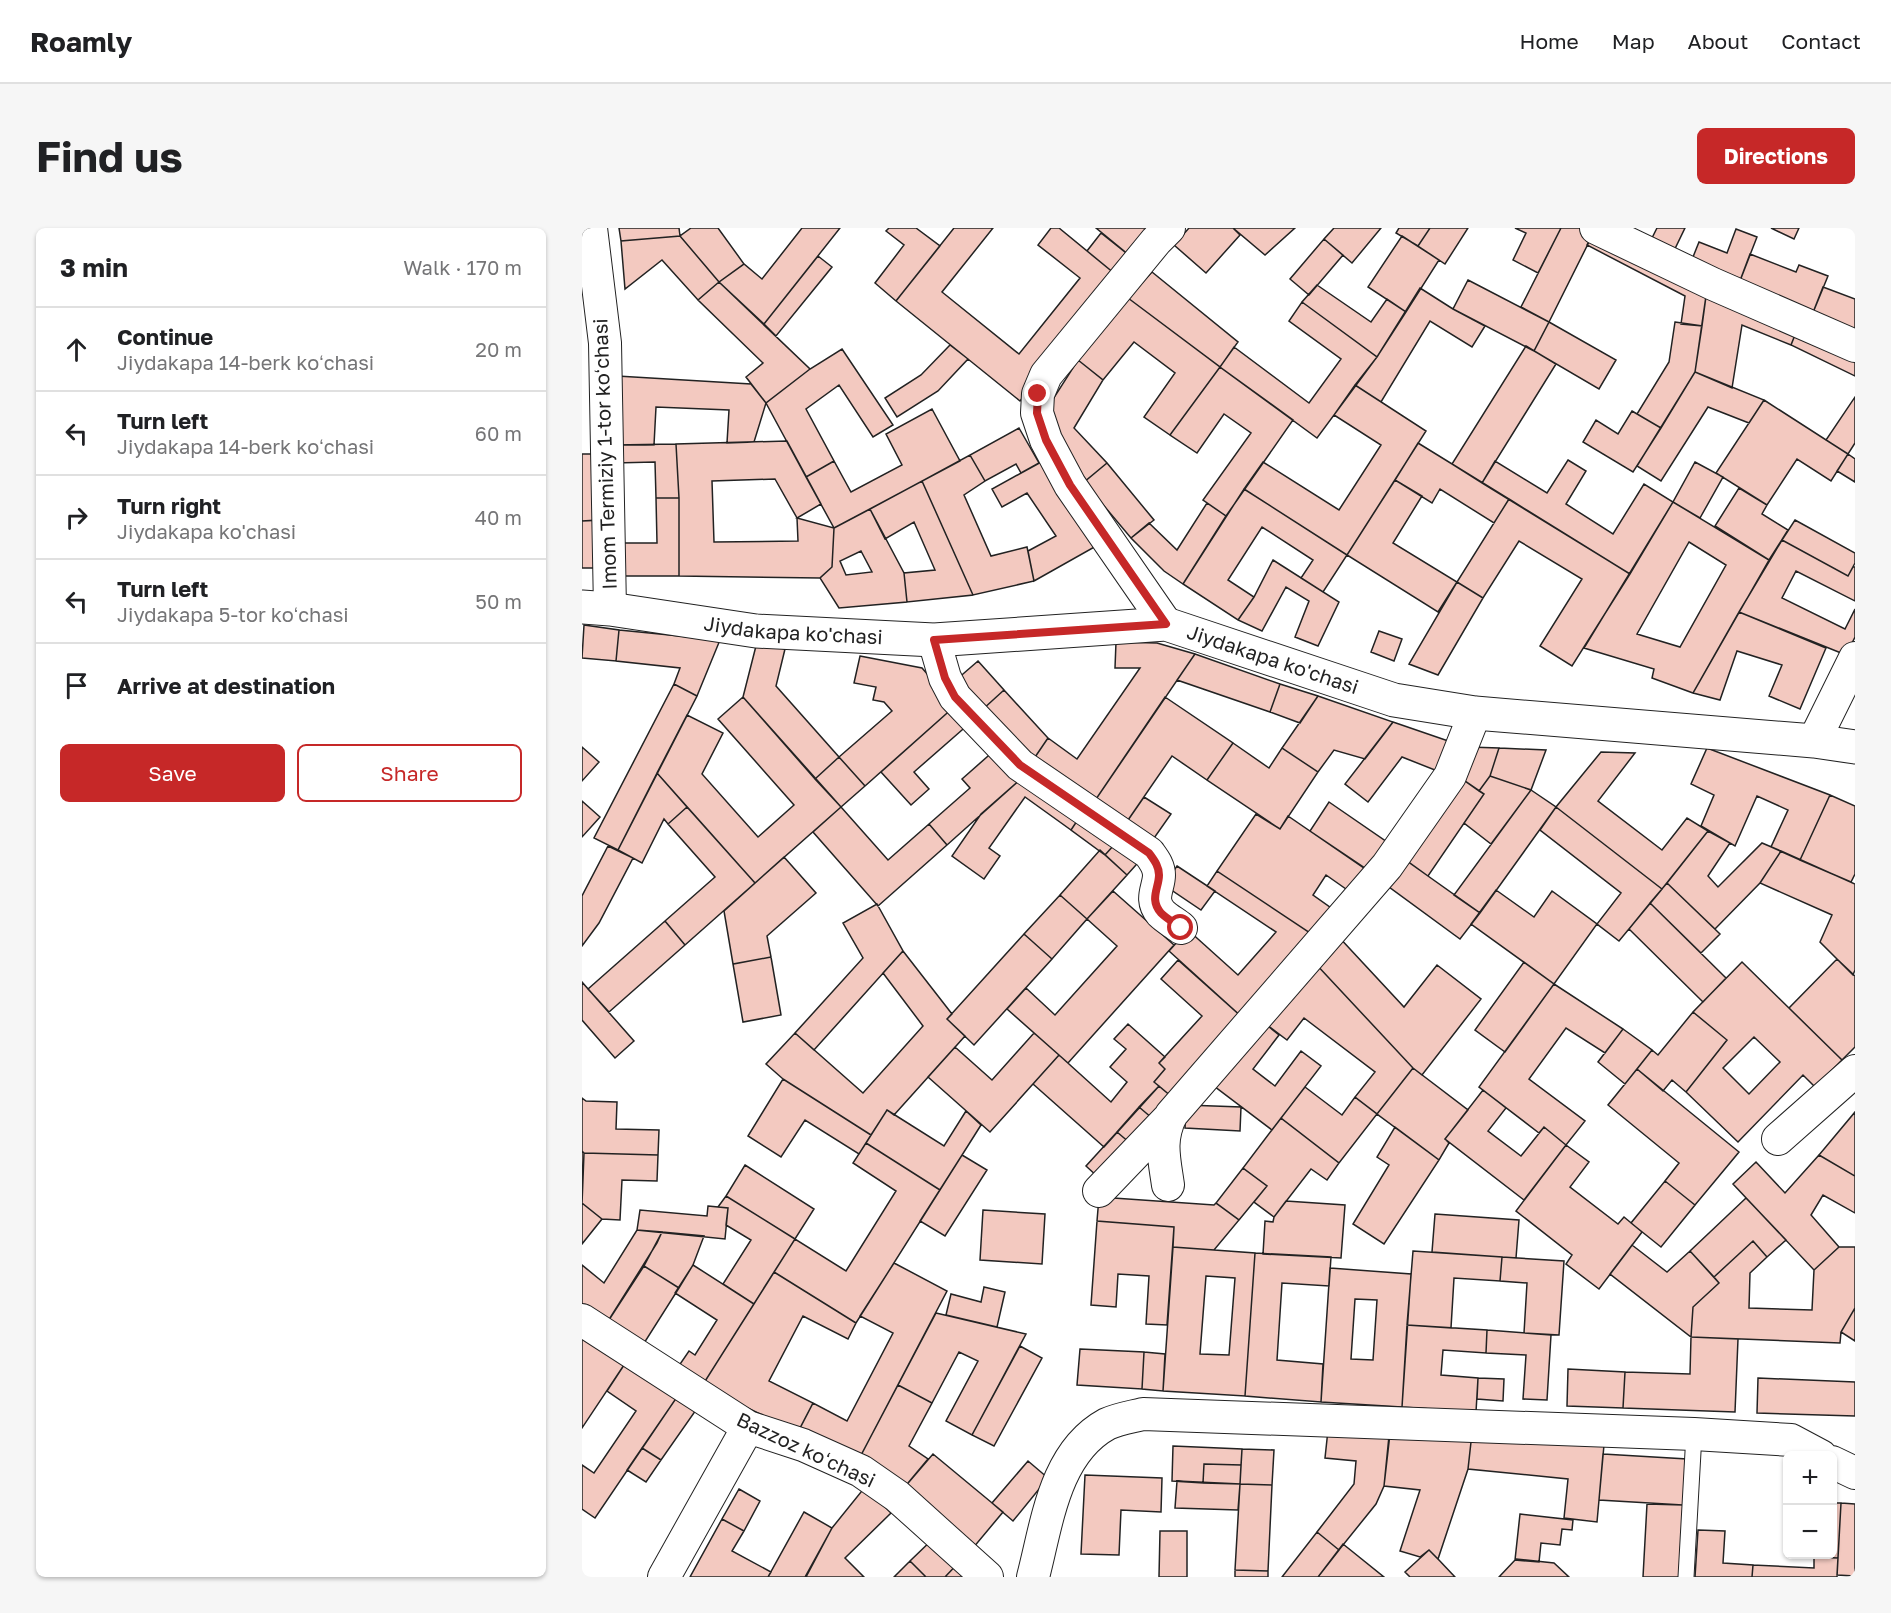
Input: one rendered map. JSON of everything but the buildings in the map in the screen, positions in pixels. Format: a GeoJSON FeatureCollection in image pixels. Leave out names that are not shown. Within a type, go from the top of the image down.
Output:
{"type":"FeatureCollection","features":[{"type":"Feature","properties":{"kind":"street","name":"Imom Termiziy 1-tor koʻchasi"},"geometry":{"type":"LineString","coordinates":[[591,228],[605,344],[596,608]]}},
{"type":"Feature","properties":{"kind":"street"},"geometry":{"type":"LineString","coordinates":[[1166,624],[1070,485],[1046,440],[1037,413],[1038,394],[1046,375],[1169,228]]}},
{"type":"Feature","properties":{"kind":"street"},"geometry":{"type":"LineString","coordinates":[[1596,228],[1713,284],[1855,346]]}},
{"type":"Feature","properties":{"kind":"street","name":"Jiydakapa ko'chasi"},"geometry":{"type":"LineString","coordinates":[[596,608],[756,631],[934,640],[1166,624],[1394,700],[1475,713],[1814,741],[1855,747]]}},
{"type":"Feature","properties":{"kind":"street"},"geometry":{"type":"LineString","coordinates":[[934,640],[945,678],[955,697],[1020,765],[1149,853],[1157,865],[1159,876],[1155,890],[1160,912],[1181,928]]}},
{"type":"Feature","properties":{"kind":"street"},"geometry":{"type":"LineString","coordinates":[[1814,741],[1855,658]]}},
{"type":"Feature","properties":{"kind":"street"},"geometry":{"type":"LineString","coordinates":[[1099,1191],[1172,1115],[1387,866],[1450,776],[1475,713]]}},
{"type":"Feature","properties":{"kind":"street"},"geometry":{"type":"LineString","coordinates":[[1778,1139],[1855,1071]]}},
{"type":"Feature","properties":{"kind":"street"},"geometry":{"type":"LineString","coordinates":[[1168,1185],[1163,1146],[1164,1130],[1172,1115]]}},
{"type":"Feature","properties":{"kind":"street","name":"Bazzoz koʻchasi"},"geometry":{"type":"LineString","coordinates":[[582,1320],[748,1427],[803,1445],[861,1471],[897,1496],[987,1577]]}},
{"type":"Feature","properties":{"kind":"street"},"geometry":{"type":"LineString","coordinates":[[1033,1577],[1058,1485],[1075,1452],[1094,1433],[1109,1423],[1143,1414],[1694,1434],[1791,1440],[1813,1451]]}},
{"type":"Feature","properties":{"kind":"street"},"geometry":{"type":"LineString","coordinates":[[664,1577],[748,1427]]}},
{"type":"Feature","properties":{"kind":"street"},"geometry":{"type":"LineString","coordinates":[[1837,1463],[1855,1473]]}},
{"type":"Feature","properties":{"kind":"lane"},"geometry":{"type":"LineString","coordinates":[[1686,1577],[1694,1434]]}},
{"type":"Feature","properties":{"kind":"route"},"geometry":{"type":"LineString","coordinates":[[1038,394],[1037,413],[1046,440],[1070,485],[1166,624],[934,640],[945,678],[955,697],[1020,765],[1149,853],[1157,865],[1159,876],[1155,890],[1160,912],[1181,928]]}}]}
